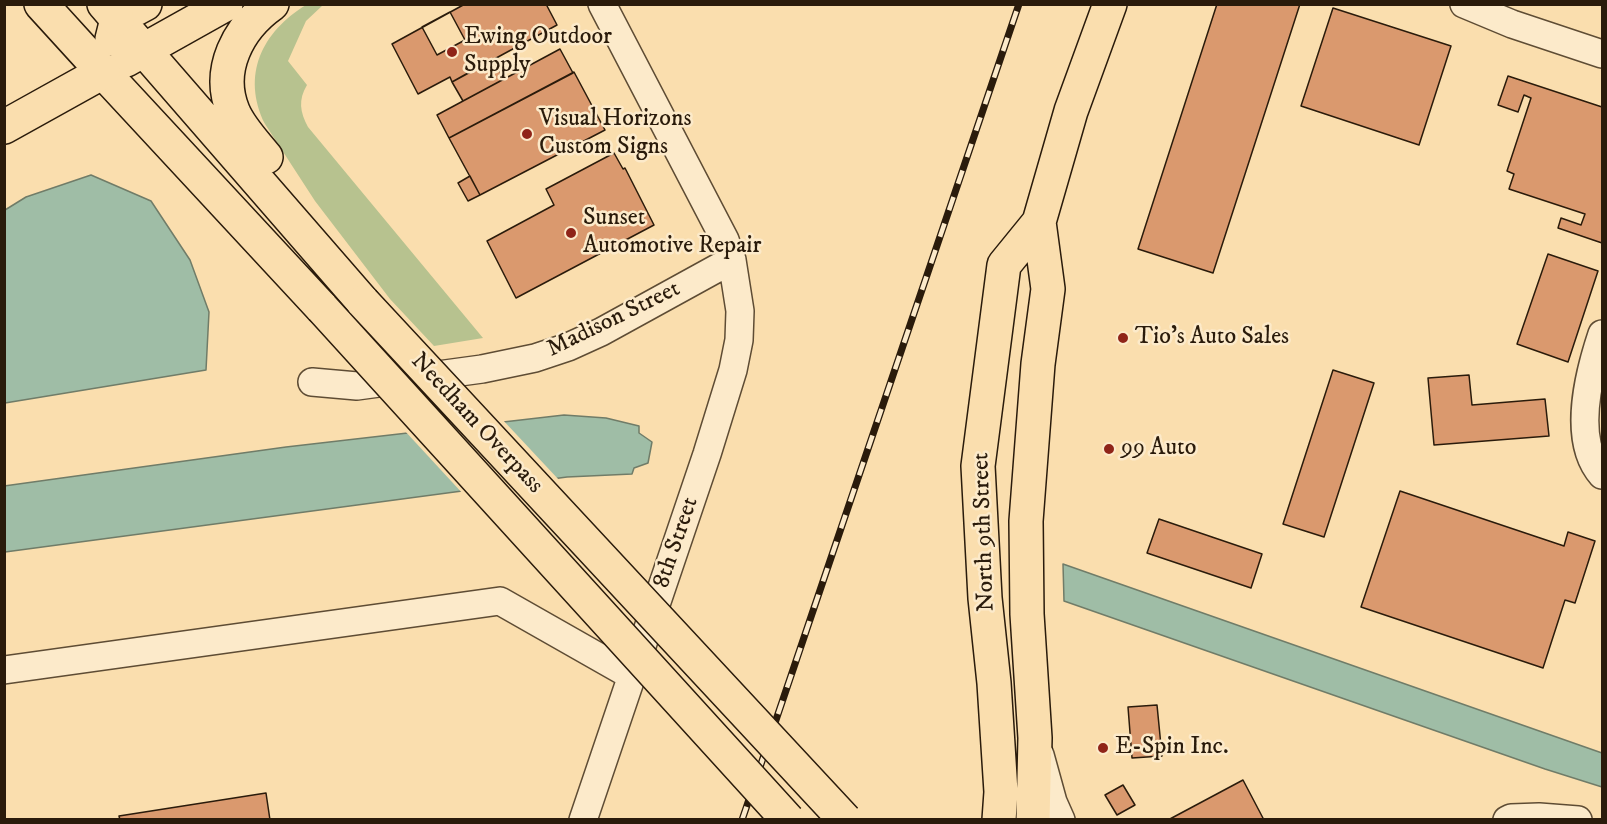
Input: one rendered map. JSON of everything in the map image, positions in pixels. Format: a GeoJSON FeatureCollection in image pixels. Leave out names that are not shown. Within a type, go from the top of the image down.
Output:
{"type":"FeatureCollection","features":[{"type":"Feature","properties":{"kind":"main road","name":"Needham Overpass"},"geometry":{"type":"LineString","coordinates":[[41,4],[788,819]]}},
{"type":"Feature","properties":{"kind":"main road"},"geometry":{"type":"LineString","coordinates":[[4,128],[226,4]]}},
{"type":"Feature","properties":{"kind":"main road"},"geometry":{"type":"LineString","coordinates":[[272,4],[252,22],[239,39],[229,62],[226,84],[230,104],[237,120],[268,160],[276,202]]}},
{"type":"Feature","properties":{"kind":"main road","name":"North 9th Street"},"geometry":{"type":"LineString","coordinates":[[999,819],[1001,792],[994,683],[985,598],[978,466],[1004,265],[1039,222],[1071,111],[1110,4]]}},
{"type":"Feature","properties":{"kind":"main road","name":"Needham Overpass"},"geometry":{"type":"LineString","coordinates":[[122,9],[144,50],[363,302],[845,819]]}},
{"type":"Feature","properties":{"kind":"main road"},"geometry":{"type":"LineString","coordinates":[[103,72],[122,9]]}},
{"type":"Feature","properties":{"kind":"main road","name":"North 9th Street"},"geometry":{"type":"LineString","coordinates":[[1033,819],[1035,738],[1027,614],[1026,521],[1038,364],[1048,289],[1039,222]]}},
{"type":"Feature","properties":{"kind":"street","name":"8th Street"},"geometry":{"type":"LineString","coordinates":[[583,819],[707,454],[733,370],[739,340],[740,311],[732,260],[716,220],[602,4]]}},
{"type":"Feature","properties":{"kind":"street"},"geometry":{"type":"LineString","coordinates":[[1464,4],[1515,14],[1602,54]]}},
{"type":"Feature","properties":{"kind":"street","name":"Madison Street"},"geometry":{"type":"LineString","coordinates":[[312,382],[357,386],[482,369],[535,358],[568,347],[600,332],[732,260]]}},
{"type":"Feature","properties":{"kind":"street"},"geometry":{"type":"LineString","coordinates":[[1602,334],[1588,387],[1585,412],[1587,437],[1594,466],[1602,476]]}},
{"type":"Feature","properties":{"kind":"street"},"geometry":{"type":"LineString","coordinates":[[4,670],[500,601],[632,676]]}},
{"type":"Feature","properties":{"kind":"street"},"geometry":{"type":"LineString","coordinates":[[1035,738],[1053,802],[1061,819]]}},
{"type":"Feature","properties":{"kind":"street"},"geometry":{"type":"LineString","coordinates":[[1507,819],[1539,817],[1578,819]]}},
{"type":"Feature","properties":{"kind":"shaded area"},"geometry":{"type":"Polygon","coordinates":[[[306,5],[323,5],[306,21],[288,61],[307,85],[301,106],[308,127],[483,338],[434,346],[390,299],[315,201],[265,124],[255,89],[260,56],[278,28],[306,5]]]}},
{"type":"Feature","properties":{"kind":"shaded area"},"geometry":{"type":"Polygon","coordinates":[[[91,175],[151,201],[190,260],[209,312],[206,370],[5,403],[5,210],[26,197],[91,175]]]}},
{"type":"Feature","properties":{"kind":"shaded area"},"geometry":{"type":"Polygon","coordinates":[[[564,415],[606,418],[639,426],[639,433],[652,442],[648,463],[634,468],[632,474],[567,477],[5,552],[4,486],[286,447],[564,415]]]}},
{"type":"Feature","properties":{"kind":"shaded area"},"geometry":{"type":"Polygon","coordinates":[[[1063,564],[1602,753],[1602,787],[1064,601],[1063,564]]]}},
{"type":"Feature","properties":{"kind":"pier"},"geometry":{"type":"Polygon","coordinates":[[[501,418],[560,481],[464,495],[404,430],[501,418]]]}},
{"type":"Feature","properties":{"kind":"building","name":"Ewing Outdoor Supply"},"geometry":{"type":"Polygon","coordinates":[[[465,4],[546,4],[557,25],[452,82],[450,77],[418,94],[392,44],[465,4]]]}},
{"type":"Feature","properties":{"kind":"building"},"geometry":{"type":"Polygon","coordinates":[[[1217,4],[1300,4],[1213,273],[1138,249],[1217,4]]]}},
{"type":"Feature","properties":{"kind":"building"},"geometry":{"type":"Polygon","coordinates":[[[1333,8],[1451,46],[1419,145],[1301,106],[1333,8]]]}},
{"type":"Feature","properties":{"kind":"building"},"geometry":{"type":"Polygon","coordinates":[[[450,12],[465,40],[437,55],[422,27],[450,12]]]}},
{"type":"Feature","properties":{"kind":"building"},"geometry":{"type":"Polygon","coordinates":[[[560,49],[573,73],[449,138],[437,115],[560,49]]]}},
{"type":"Feature","properties":{"kind":"building"},"geometry":{"type":"Polygon","coordinates":[[[493,59],[504,79],[463,101],[452,82],[493,59]]]}},
{"type":"Feature","properties":{"kind":"building","name":"Visual Horizons Custom Signs"},"geometry":{"type":"Polygon","coordinates":[[[574,72],[605,130],[480,195],[449,138],[574,72]]]}},
{"type":"Feature","properties":{"kind":"building"},"geometry":{"type":"Polygon","coordinates":[[[1508,76],[1602,107],[1602,243],[1558,228],[1561,218],[1581,225],[1585,214],[1509,189],[1514,174],[1507,171],[1531,98],[1524,95],[1518,112],[1498,105],[1508,76]]]}},
{"type":"Feature","properties":{"kind":"building","name":"Sunset Automotive Repair"},"geometry":{"type":"Polygon","coordinates":[[[614,153],[623,169],[625,168],[654,225],[516,298],[487,241],[554,205],[546,189],[614,153]]]}},
{"type":"Feature","properties":{"kind":"building"},"geometry":{"type":"Polygon","coordinates":[[[470,176],[480,195],[468,201],[458,183],[470,176]]]}},
{"type":"Feature","properties":{"kind":"building"},"geometry":{"type":"Polygon","coordinates":[[[1548,254],[1598,271],[1568,362],[1517,344],[1548,254]]]}},
{"type":"Feature","properties":{"kind":"building"},"geometry":{"type":"Polygon","coordinates":[[[1333,370],[1374,383],[1324,537],[1283,524],[1333,370]]]}},
{"type":"Feature","properties":{"kind":"building"},"geometry":{"type":"Polygon","coordinates":[[[1469,375],[1472,405],[1545,399],[1549,436],[1434,445],[1428,378],[1469,375]]]}},
{"type":"Feature","properties":{"kind":"building"},"geometry":{"type":"Polygon","coordinates":[[[1400,491],[1564,546],[1568,532],[1595,541],[1575,603],[1565,600],[1543,668],[1361,607],[1400,491]]]}},
{"type":"Feature","properties":{"kind":"building"},"geometry":{"type":"Polygon","coordinates":[[[1159,519],[1262,554],[1251,588],[1147,553],[1159,519]]]}},
{"type":"Feature","properties":{"kind":"building"},"geometry":{"type":"Polygon","coordinates":[[[1157,705],[1162,756],[1132,758],[1128,707],[1157,705]]]}},
{"type":"Feature","properties":{"kind":"building"},"geometry":{"type":"Polygon","coordinates":[[[1243,780],[1264,820],[1168,820],[1243,780]]]}},
{"type":"Feature","properties":{"kind":"building"},"geometry":{"type":"Polygon","coordinates":[[[1123,785],[1135,805],[1117,815],[1105,795],[1123,785]]]}},
{"type":"Feature","properties":{"kind":"building"},"geometry":{"type":"Polygon","coordinates":[[[266,793],[270,820],[120,820],[119,816],[266,793]]]}},
{"type":"Feature","properties":{"kind":"railway"},"geometry":{"type":"LineString","coordinates":[[742,820],[1019,4]]}},
{"type":"Feature","properties":{"kind":"place","name":"Ewing Outdoor Supply"},"geometry":{"type":"Point","coordinates":[452,52]}},
{"type":"Feature","properties":{"kind":"place","name":"Visual Horizons Custom Signs"},"geometry":{"type":"Point","coordinates":[527,134]}},
{"type":"Feature","properties":{"kind":"place","name":"Sunset Automotive Repair"},"geometry":{"type":"Point","coordinates":[571,233]}},
{"type":"Feature","properties":{"kind":"place","name":"Tio's Auto Sales"},"geometry":{"type":"Point","coordinates":[1123,338]}},
{"type":"Feature","properties":{"kind":"place","name":"99 Auto"},"geometry":{"type":"Point","coordinates":[1109,449]}},
{"type":"Feature","properties":{"kind":"place","name":"E-Spin Inc."},"geometry":{"type":"Point","coordinates":[1103,748]}}]}
